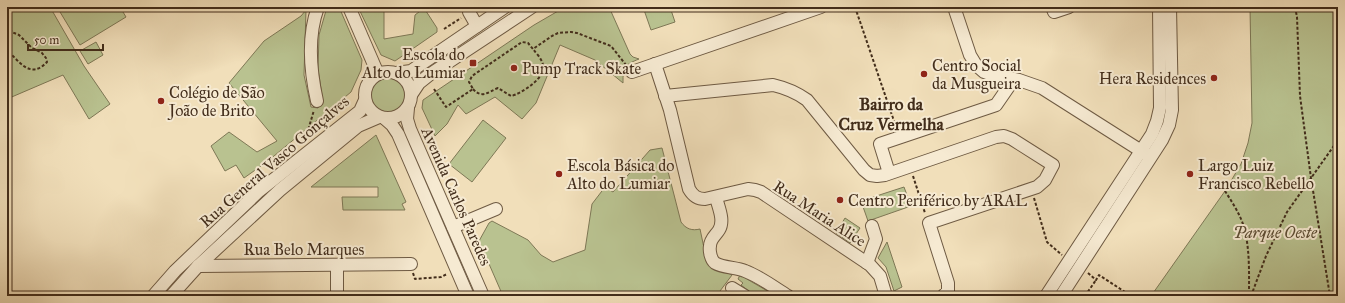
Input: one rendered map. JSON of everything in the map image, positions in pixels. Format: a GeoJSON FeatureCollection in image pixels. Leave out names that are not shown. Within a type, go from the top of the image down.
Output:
{"type":"FeatureCollection","features":[{"type":"Feature","properties":{"kind":"street"},"geometry":{"type":"LineString","coordinates":[[317,101],[312,76],[310,54],[313,25],[318,7]]}},
{"type":"Feature","properties":{"kind":"street"},"geometry":{"type":"LineString","coordinates":[[350,7],[378,74]]}},
{"type":"Feature","properties":{"kind":"street"},"geometry":{"type":"LineString","coordinates":[[504,7],[411,71],[378,74],[368,83],[365,91],[365,100],[369,109],[382,118],[397,117],[408,108],[411,95],[419,83],[532,7]]}},
{"type":"Feature","properties":{"kind":"street"},"geometry":{"type":"LineString","coordinates":[[632,72],[786,13],[821,7]]}},
{"type":"Feature","properties":{"kind":"street"},"geometry":{"type":"LineString","coordinates":[[954,7],[970,55],[976,65],[984,72],[1030,83],[1042,88],[1145,153]]}},
{"type":"Feature","properties":{"kind":"street"},"geometry":{"type":"LineString","coordinates":[[1052,7],[1054,12],[1069,7]]}},
{"type":"Feature","properties":{"kind":"street"},"geometry":{"type":"LineString","coordinates":[[1046,296],[1074,264],[1145,153],[1157,121],[1160,108],[1159,7]]}},
{"type":"Feature","properties":{"kind":"street"},"geometry":{"type":"LineString","coordinates":[[1145,153],[1162,140],[1169,125],[1172,110],[1170,7]]}},
{"type":"Feature","properties":{"kind":"street"},"geometry":{"type":"LineString","coordinates":[[465,15],[478,26]]}},
{"type":"Feature","properties":{"kind":"street","name":"Rua Maria Alice"},"geometry":{"type":"LineString","coordinates":[[655,64],[665,96],[689,189],[693,196],[700,199],[716,197],[748,189],[755,190],[867,263],[880,276],[886,296]]}},
{"type":"Feature","properties":{"kind":"street"},"geometry":{"type":"LineString","coordinates":[[396,73],[407,82],[411,95]]}},
{"type":"Feature","properties":{"kind":"street"},"geometry":{"type":"LineString","coordinates":[[890,174],[880,144],[996,105],[1014,79]]}},
{"type":"Feature","properties":{"kind":"street"},"geometry":{"type":"LineString","coordinates":[[665,96],[773,85],[796,92],[816,109],[864,170],[870,175],[877,176],[890,174],[996,137],[1004,136],[1012,139],[1053,165],[1045,180],[1037,187],[929,223],[948,283],[948,291],[943,296]]}},
{"type":"Feature","properties":{"kind":"street","name":"Rua General Vasco Gonçalves"},"geometry":{"type":"LineString","coordinates":[[153,296],[175,271],[259,191],[360,111],[365,100]]}},
{"type":"Feature","properties":{"kind":"street","name":"Avenida Carlos Paredes"},"geometry":{"type":"LineString","coordinates":[[408,108],[407,119],[410,129],[483,296]]}},
{"type":"Feature","properties":{"kind":"street","name":"Rua General Vasco Gonçalves"},"geometry":{"type":"LineString","coordinates":[[171,296],[198,266],[316,160],[358,126],[382,118]]}},
{"type":"Feature","properties":{"kind":"street","name":"Avenida Carlos Paredes"},"geometry":{"type":"LineString","coordinates":[[382,118],[392,125],[398,134],[468,296]]}},
{"type":"Feature","properties":{"kind":"street"},"geometry":{"type":"LineString","coordinates":[[716,197],[722,225],[712,239],[710,245],[712,259],[715,262],[751,274],[788,296]]}},
{"type":"Feature","properties":{"kind":"street"},"geometry":{"type":"LineString","coordinates":[[453,228],[496,209]]}},
{"type":"Feature","properties":{"kind":"street"},"geometry":{"type":"LineString","coordinates":[[867,263],[876,239],[872,226]]}},
{"type":"Feature","properties":{"kind":"street","name":"Rua Belo Marques"},"geometry":{"type":"LineString","coordinates":[[198,266],[412,264]]}},
{"type":"Feature","properties":{"kind":"street"},"geometry":{"type":"LineString","coordinates":[[1061,296],[1074,264]]}},
{"type":"Feature","properties":{"kind":"street"},"geometry":{"type":"LineString","coordinates":[[337,265],[337,296]]}},
{"type":"Feature","properties":{"kind":"street"},"geometry":{"type":"LineString","coordinates":[[732,288],[745,296]]}},
{"type":"Feature","properties":{"kind":"path"},"geometry":{"type":"LineString","coordinates":[[855,7],[899,138]]}},
{"type":"Feature","properties":{"kind":"path"},"geometry":{"type":"LineString","coordinates":[[1295,7],[1297,17],[1300,96],[1311,178],[1330,296]]}},
{"type":"Feature","properties":{"kind":"path"},"geometry":{"type":"LineString","coordinates":[[444,29],[465,15]]}},
{"type":"Feature","properties":{"kind":"path"},"geometry":{"type":"LineString","coordinates":[[7,25],[12,32],[19,35],[31,47],[42,53],[47,62],[37,69],[26,68],[7,50]]}},
{"type":"Feature","properties":{"kind":"path"},"geometry":{"type":"LineString","coordinates":[[533,49],[558,33],[578,33],[611,46],[632,72]]}},
{"type":"Feature","properties":{"kind":"path"},"geometry":{"type":"LineString","coordinates":[[522,42],[528,43],[543,64],[543,70],[534,83],[511,96],[498,88],[484,95],[479,94],[473,89],[469,82],[472,76],[522,42]]}},
{"type":"Feature","properties":{"kind":"path"},"geometry":{"type":"LineString","coordinates":[[434,89],[446,107],[473,89]]}},
{"type":"Feature","properties":{"kind":"path"},"geometry":{"type":"LineString","coordinates":[[307,134],[317,101]]}},
{"type":"Feature","properties":{"kind":"path"},"geometry":{"type":"LineString","coordinates":[[1250,296],[1266,256],[1287,212],[1338,140]]}},
{"type":"Feature","properties":{"kind":"path"},"geometry":{"type":"LineString","coordinates":[[910,167],[929,223]]}},
{"type":"Feature","properties":{"kind":"path"},"geometry":{"type":"LineString","coordinates":[[1032,189],[1047,242],[1096,280]]}},
{"type":"Feature","properties":{"kind":"path"},"geometry":{"type":"LineString","coordinates":[[1225,191],[1236,209],[1244,227],[1249,264],[1250,296]]}},
{"type":"Feature","properties":{"kind":"path"},"geometry":{"type":"LineString","coordinates":[[412,264],[415,279],[442,277]]}},
{"type":"Feature","properties":{"kind":"path"},"geometry":{"type":"LineString","coordinates":[[1085,296],[1099,275],[1125,292],[1123,296]]}},
{"type":"Feature","properties":{"kind":"path"},"geometry":{"type":"LineString","coordinates":[[1128,296],[1129,294],[1133,296]]}},
{"type":"Feature","properties":{"kind":"green space"},"geometry":{"type":"Polygon","coordinates":[[[7,7],[50,7],[84,66],[110,104],[89,119],[63,75],[7,99],[7,7]]]}},
{"type":"Feature","properties":{"kind":"green space"},"geometry":{"type":"Polygon","coordinates":[[[57,7],[120,7],[126,17],[80,45],[57,7]]]}},
{"type":"Feature","properties":{"kind":"green space"},"geometry":{"type":"Polygon","coordinates":[[[327,7],[339,7],[362,60],[361,70],[351,92],[268,161],[244,178],[236,165],[225,171],[211,146],[229,132],[257,152],[277,141],[229,83],[264,41],[301,16],[306,10],[304,75],[311,107],[318,108],[323,102],[318,69],[319,35],[327,7]]]}},
{"type":"Feature","properties":{"kind":"green space"},"geometry":{"type":"Polygon","coordinates":[[[358,7],[384,7],[384,39],[413,34],[415,15],[424,8],[437,28],[437,32],[395,61],[381,55],[358,7]]]}},
{"type":"Feature","properties":{"kind":"green space"},"geometry":{"type":"Polygon","coordinates":[[[565,7],[609,7],[630,54],[639,59],[625,67],[623,73],[623,83],[595,60],[560,45],[536,103],[522,119],[495,97],[466,114],[458,105],[447,124],[435,136],[422,108],[423,100],[534,25],[565,7]]]}},
{"type":"Feature","properties":{"kind":"green space"},"geometry":{"type":"Polygon","coordinates":[[[643,7],[670,7],[675,22],[651,30],[643,7]]]}},
{"type":"Feature","properties":{"kind":"green space","name":"Parque Oeste"},"geometry":{"type":"Polygon","coordinates":[[[1250,7],[1338,7],[1338,296],[1151,296],[1225,191],[1241,164],[1248,143],[1252,123],[1250,7]]]}},
{"type":"Feature","properties":{"kind":"green space"},"geometry":{"type":"Polygon","coordinates":[[[96,42],[103,55],[88,64],[80,51],[96,42]]]}},
{"type":"Feature","properties":{"kind":"green space"},"geometry":{"type":"Polygon","coordinates":[[[385,78],[391,78],[395,79],[402,85],[405,95],[404,102],[398,109],[391,112],[385,112],[381,111],[374,105],[371,98],[371,92],[372,88],[378,81],[385,78]]]}},
{"type":"Feature","properties":{"kind":"green space"},"geometry":{"type":"Polygon","coordinates":[[[483,120],[506,138],[472,182],[449,164],[483,120]]]}},
{"type":"Feature","properties":{"kind":"green space"},"geometry":{"type":"Polygon","coordinates":[[[376,135],[406,202],[402,204],[405,210],[343,210],[342,197],[378,197],[378,187],[311,187],[376,135]]]}},
{"type":"Feature","properties":{"kind":"green space"},"geometry":{"type":"Polygon","coordinates":[[[662,148],[681,222],[689,229],[700,229],[707,262],[732,275],[717,295],[718,296],[638,296],[621,293],[613,296],[503,296],[479,241],[489,223],[492,221],[528,240],[541,255],[553,262],[585,250],[592,204],[605,187],[613,192],[650,150],[662,148]]]}},
{"type":"Feature","properties":{"kind":"green space"},"geometry":{"type":"Polygon","coordinates":[[[904,187],[911,206],[868,221],[861,201],[904,187]]]}},
{"type":"Feature","properties":{"kind":"green space"},"geometry":{"type":"Polygon","coordinates":[[[845,218],[860,228],[850,243],[836,233],[845,218]]]}},
{"type":"Feature","properties":{"kind":"green space"},"geometry":{"type":"Polygon","coordinates":[[[887,242],[902,287],[894,291],[886,267],[878,258],[887,242]]]}},
{"type":"Feature","properties":{"kind":"green space"},"geometry":{"type":"Polygon","coordinates":[[[740,275],[776,296],[755,296],[741,285],[743,283],[738,279],[740,275]]]}},
{"type":"Feature","properties":{"kind":"place","name":"Escola do Alto do Lumiar"},"geometry":{"type":"Point","coordinates":[473,63]}},
{"type":"Feature","properties":{"kind":"place","name":"Pump Track Skate"},"geometry":{"type":"Point","coordinates":[514,68]}},
{"type":"Feature","properties":{"kind":"place","name":"Centro Social da Musgueira"},"geometry":{"type":"Point","coordinates":[924,74]}},
{"type":"Feature","properties":{"kind":"place","name":"Hera Residences"},"geometry":{"type":"Point","coordinates":[1214,78]}},
{"type":"Feature","properties":{"kind":"place","name":"Colégio de São João de Brito"},"geometry":{"type":"Point","coordinates":[161,101]}},
{"type":"Feature","properties":{"kind":"place","name":"Escola Básica do Alto do Lumiar"},"geometry":{"type":"Point","coordinates":[559,174]}},
{"type":"Feature","properties":{"kind":"place","name":"Largo Luiz Francisco Rebello"},"geometry":{"type":"Point","coordinates":[1190,174]}},
{"type":"Feature","properties":{"kind":"place","name":"Centro Periférico by ARAL"},"geometry":{"type":"Point","coordinates":[840,200]}},
{"type":"Feature","properties":{"kind":"district","name":"Bairro da Cruz Vermelha"},"geometry":{"type":"Point","coordinates":[891,114]}}]}
